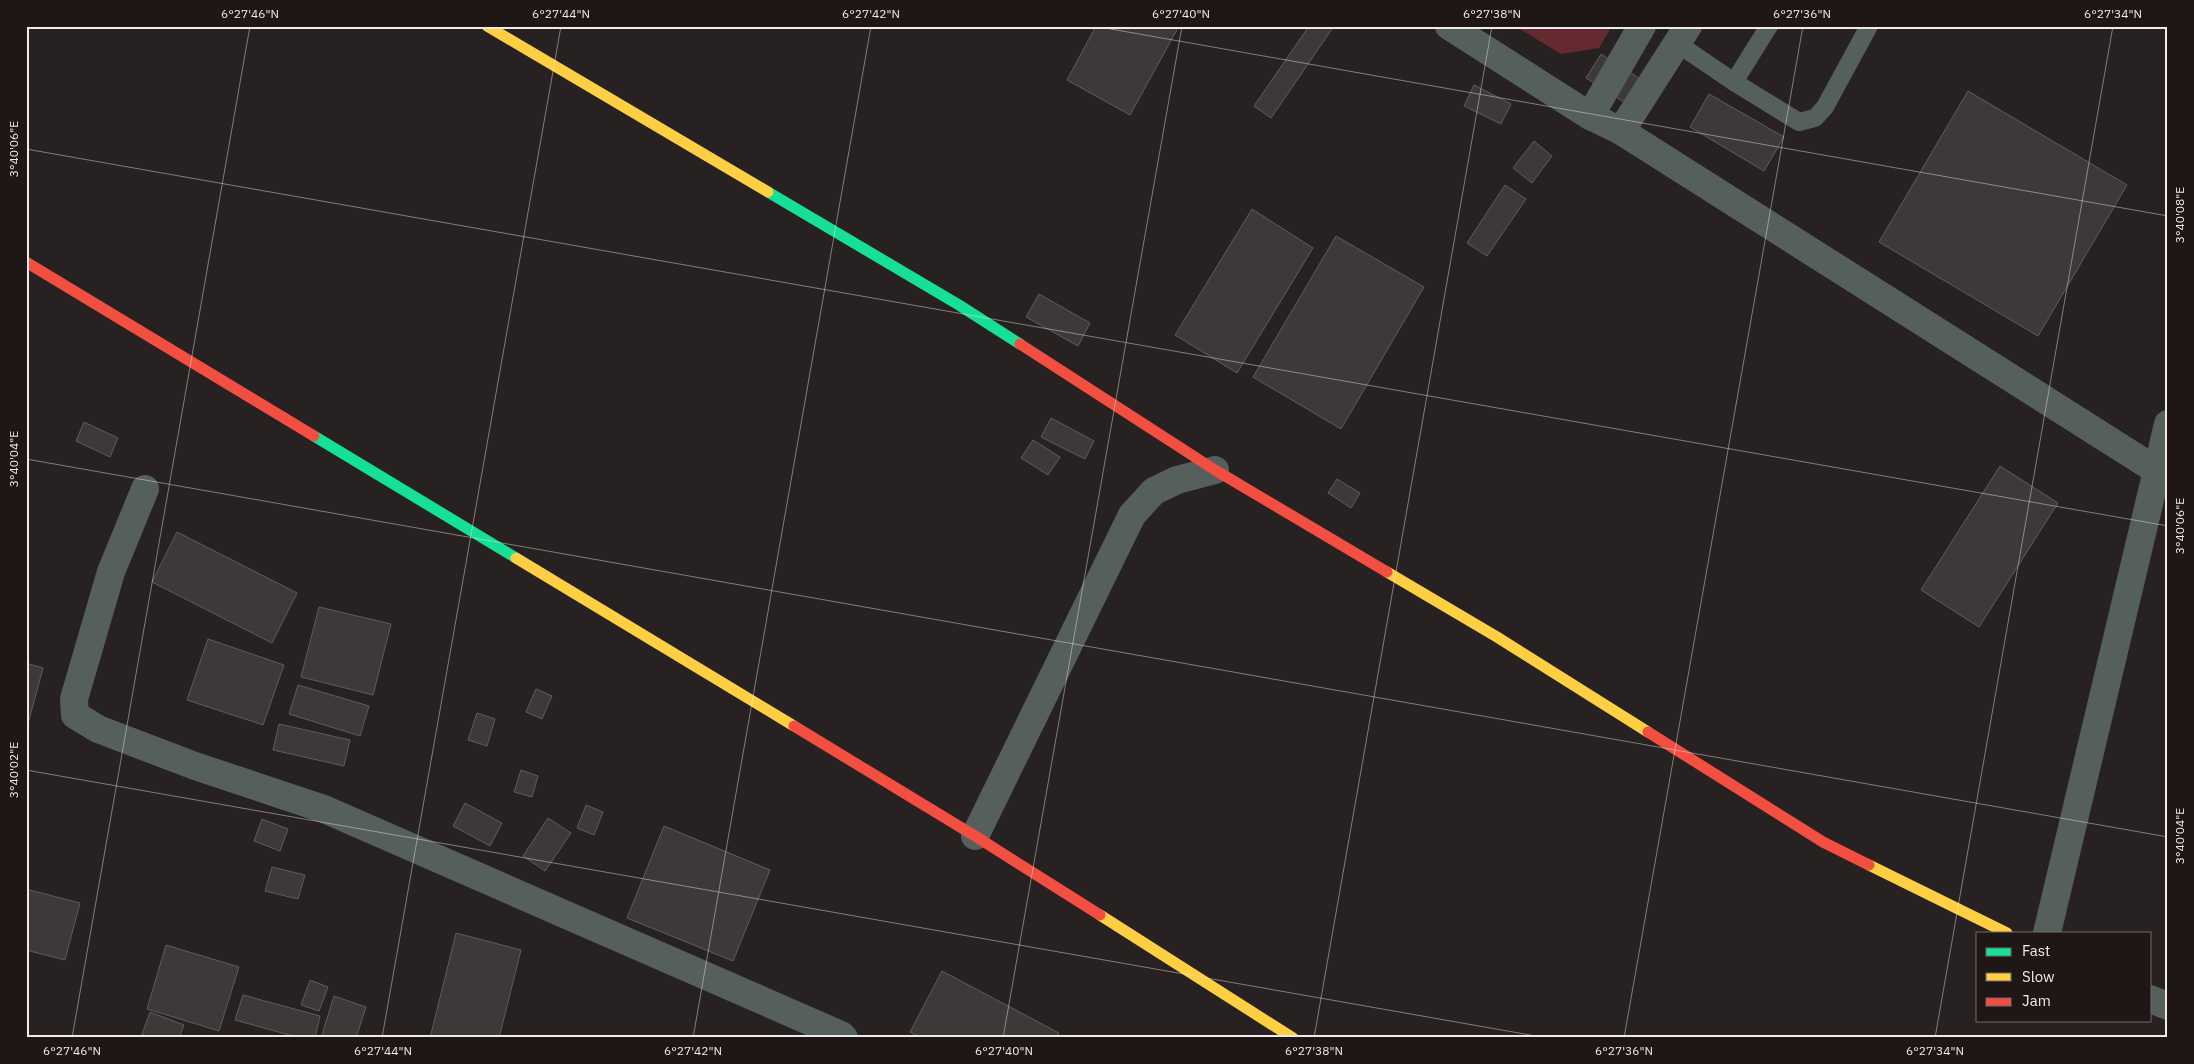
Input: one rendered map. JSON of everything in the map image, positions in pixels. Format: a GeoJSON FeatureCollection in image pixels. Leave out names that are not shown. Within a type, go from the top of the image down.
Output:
{"type":"FeatureCollection","features":[{"type":"Feature","properties":{"kind":"street"},"geometry":{"type":"LineString","coordinates":[[487,26],[959,305],[1215,470],[1497,637],[1823,842],[2005,932]]}},
{"type":"Feature","properties":{"kind":"street"},"geometry":{"type":"LineString","coordinates":[[1449,26],[1590,116],[1621,131],[2156,470]]}},
{"type":"Feature","properties":{"kind":"street"},"geometry":{"type":"LineString","coordinates":[[1590,116],[1642,26]]}},
{"type":"Feature","properties":{"kind":"street"},"geometry":{"type":"LineString","coordinates":[[1621,131],[1683,35]]}},
{"type":"Feature","properties":{"kind":"street"},"geometry":{"type":"LineString","coordinates":[[26,262],[975,836],[1292,1038]]}},
{"type":"Feature","properties":{"kind":"street"},"geometry":{"type":"LineString","coordinates":[[2047,932],[2168,424]]}},
{"type":"Feature","properties":{"kind":"street"},"geometry":{"type":"LineString","coordinates":[[975,836],[1132,515],[1154,491],[1177,480],[1215,470]]}},
{"type":"Feature","properties":{"kind":"street"},"geometry":{"type":"LineString","coordinates":[[145,489],[111,572],[74,699],[75,714],[98,729],[195,766],[324,809],[832,1031],[844,1038]]}},
{"type":"Feature","properties":{"kind":"street"},"geometry":{"type":"LineString","coordinates":[[2152,999],[2168,1006]]}},
{"type":"Feature","properties":{"kind":"lane"},"geometry":{"type":"LineString","coordinates":[[1734,82],[1769,26]]}},
{"type":"Feature","properties":{"kind":"lane"},"geometry":{"type":"LineString","coordinates":[[1683,35],[1734,82],[1799,122],[1816,118],[1825,107],[1869,26]]}},
{"type":"Feature","properties":{"kind":"shaded area"},"geometry":{"type":"Polygon","coordinates":[[[1515,26],[1612,26],[1599,48],[1561,54],[1515,26]]]}},
{"type":"Feature","properties":{"kind":"building"},"geometry":{"type":"Polygon","coordinates":[[[1096,26],[1179,26],[1130,115],[1067,80],[1096,26]]]}},
{"type":"Feature","properties":{"kind":"building"},"geometry":{"type":"Polygon","coordinates":[[[1309,26],[1334,26],[1271,118],[1254,106],[1309,26]]]}},
{"type":"Feature","properties":{"kind":"building"},"geometry":{"type":"Polygon","coordinates":[[[1601,54],[1656,89],[1641,113],[1586,78],[1601,54]]]}},
{"type":"Feature","properties":{"kind":"building"},"geometry":{"type":"Polygon","coordinates":[[[1474,85],[1511,104],[1501,124],[1464,106],[1474,85]]]}},
{"type":"Feature","properties":{"kind":"building"},"geometry":{"type":"Polygon","coordinates":[[[1968,91],[2127,185],[2038,336],[1879,242],[1968,91]]]}},
{"type":"Feature","properties":{"kind":"building"},"geometry":{"type":"Polygon","coordinates":[[[1709,94],[1784,137],[1764,171],[1690,127],[1709,94]]]}},
{"type":"Feature","properties":{"kind":"building"},"geometry":{"type":"Polygon","coordinates":[[[1534,141],[1552,156],[1532,183],[1513,168],[1534,141]]]}},
{"type":"Feature","properties":{"kind":"building"},"geometry":{"type":"Polygon","coordinates":[[[1505,185],[1526,199],[1487,256],[1467,243],[1505,185]]]}},
{"type":"Feature","properties":{"kind":"building"},"geometry":{"type":"Polygon","coordinates":[[[1252,209],[1313,248],[1237,373],[1175,335],[1252,209]]]}},
{"type":"Feature","properties":{"kind":"building"},"geometry":{"type":"Polygon","coordinates":[[[1336,236],[1424,287],[1341,429],[1253,377],[1336,236]]]}},
{"type":"Feature","properties":{"kind":"building"},"geometry":{"type":"Polygon","coordinates":[[[1039,294],[1090,323],[1078,346],[1026,317],[1039,294]]]}},
{"type":"Feature","properties":{"kind":"building"},"geometry":{"type":"Polygon","coordinates":[[[1051,418],[1094,441],[1085,459],[1041,437],[1051,418]]]}},
{"type":"Feature","properties":{"kind":"building"},"geometry":{"type":"Polygon","coordinates":[[[84,422],[118,438],[110,457],[76,441],[84,422]]]}},
{"type":"Feature","properties":{"kind":"building"},"geometry":{"type":"Polygon","coordinates":[[[1033,440],[1060,457],[1048,475],[1021,458],[1033,440]]]}},
{"type":"Feature","properties":{"kind":"building"},"geometry":{"type":"Polygon","coordinates":[[[2000,466],[2058,503],[1979,627],[1921,590],[2000,466]]]}},
{"type":"Feature","properties":{"kind":"building"},"geometry":{"type":"Polygon","coordinates":[[[1337,479],[1360,493],[1351,508],[1328,493],[1337,479]]]}},
{"type":"Feature","properties":{"kind":"building"},"geometry":{"type":"Polygon","coordinates":[[[177,532],[297,593],[272,643],[152,582],[177,532]]]}},
{"type":"Feature","properties":{"kind":"building"},"geometry":{"type":"Polygon","coordinates":[[[319,607],[391,624],[373,695],[301,677],[319,607]]]}},
{"type":"Feature","properties":{"kind":"building"},"geometry":{"type":"Polygon","coordinates":[[[208,639],[284,665],[263,725],[187,700],[208,639]]]}},
{"type":"Feature","properties":{"kind":"building"},"geometry":{"type":"Polygon","coordinates":[[[26,663],[43,668],[26,731],[26,663]]]}},
{"type":"Feature","properties":{"kind":"building"},"geometry":{"type":"Polygon","coordinates":[[[298,685],[369,706],[360,736],[289,714],[298,685]]]}},
{"type":"Feature","properties":{"kind":"building"},"geometry":{"type":"Polygon","coordinates":[[[536,689],[552,696],[542,719],[526,712],[536,689]]]}},
{"type":"Feature","properties":{"kind":"building"},"geometry":{"type":"Polygon","coordinates":[[[477,713],[495,719],[487,746],[468,740],[477,713]]]}},
{"type":"Feature","properties":{"kind":"building"},"geometry":{"type":"Polygon","coordinates":[[[279,724],[350,740],[344,766],[273,750],[279,724]]]}},
{"type":"Feature","properties":{"kind":"building"},"geometry":{"type":"Polygon","coordinates":[[[521,770],[538,776],[532,797],[514,792],[521,770]]]}},
{"type":"Feature","properties":{"kind":"building"},"geometry":{"type":"Polygon","coordinates":[[[465,803],[502,823],[490,846],[453,826],[465,803]]]}},
{"type":"Feature","properties":{"kind":"building"},"geometry":{"type":"Polygon","coordinates":[[[586,805],[603,812],[594,835],[577,828],[586,805]]]}},
{"type":"Feature","properties":{"kind":"building"},"geometry":{"type":"Polygon","coordinates":[[[548,818],[571,833],[545,871],[523,856],[548,818]]]}},
{"type":"Feature","properties":{"kind":"building"},"geometry":{"type":"Polygon","coordinates":[[[262,819],[288,829],[280,851],[254,841],[262,819]]]}},
{"type":"Feature","properties":{"kind":"building"},"geometry":{"type":"Polygon","coordinates":[[[664,826],[770,870],[733,961],[627,918],[664,826]]]}},
{"type":"Feature","properties":{"kind":"building"},"geometry":{"type":"Polygon","coordinates":[[[272,867],[305,875],[298,899],[265,891],[272,867]]]}},
{"type":"Feature","properties":{"kind":"building"},"geometry":{"type":"Polygon","coordinates":[[[26,889],[80,903],[65,960],[26,950],[26,889]]]}},
{"type":"Feature","properties":{"kind":"building"},"geometry":{"type":"Polygon","coordinates":[[[456,933],[521,950],[499,1038],[430,1038],[456,933]]]}},
{"type":"Feature","properties":{"kind":"building"},"geometry":{"type":"Polygon","coordinates":[[[166,945],[239,967],[219,1031],[147,1009],[166,945]]]}},
{"type":"Feature","properties":{"kind":"building"},"geometry":{"type":"Polygon","coordinates":[[[942,971],[1059,1033],[1056,1038],[921,1038],[910,1032],[942,971]]]}},
{"type":"Feature","properties":{"kind":"building"},"geometry":{"type":"Polygon","coordinates":[[[310,980],[328,987],[319,1011],[301,1005],[310,980]]]}},
{"type":"Feature","properties":{"kind":"building"},"geometry":{"type":"Polygon","coordinates":[[[243,995],[320,1016],[315,1038],[300,1038],[235,1020],[243,995]]]}},
{"type":"Feature","properties":{"kind":"building"},"geometry":{"type":"Polygon","coordinates":[[[334,996],[366,1007],[356,1038],[321,1038],[334,996]]]}},
{"type":"Feature","properties":{"kind":"building"},"geometry":{"type":"Polygon","coordinates":[[[150,1012],[184,1025],[179,1038],[151,1038],[142,1034],[150,1012]]]}},
{"type":"Feature","properties":{"kind":"traffic: fast"},"geometry":{"type":"LineString","coordinates":[[768,192],[959,305],[1020,344]]}},
{"type":"Feature","properties":{"kind":"traffic: fast"},"geometry":{"type":"LineString","coordinates":[[314,436],[516,558]]}},
{"type":"Feature","properties":{"kind":"traffic: slow"},"geometry":{"type":"LineString","coordinates":[[487,26],[768,192]]}},
{"type":"Feature","properties":{"kind":"traffic: slow"},"geometry":{"type":"LineString","coordinates":[[516,558],[794,726]]}},
{"type":"Feature","properties":{"kind":"traffic: slow"},"geometry":{"type":"LineString","coordinates":[[1387,572],[1497,637],[1648,732]]}},
{"type":"Feature","properties":{"kind":"traffic: slow"},"geometry":{"type":"LineString","coordinates":[[1869,865],[2005,932]]}},
{"type":"Feature","properties":{"kind":"traffic: slow"},"geometry":{"type":"LineString","coordinates":[[1100,915],[1293,1038]]}},
{"type":"Feature","properties":{"kind":"traffic: jam"},"geometry":{"type":"LineString","coordinates":[[26,262],[314,436]]}},
{"type":"Feature","properties":{"kind":"traffic: jam"},"geometry":{"type":"LineString","coordinates":[[1020,344],[1215,470],[1387,572]]}},
{"type":"Feature","properties":{"kind":"traffic: jam"},"geometry":{"type":"LineString","coordinates":[[794,726],[975,836],[1100,915]]}},
{"type":"Feature","properties":{"kind":"traffic: jam"},"geometry":{"type":"LineString","coordinates":[[1648,732],[1823,842],[1869,865]]}}]}
